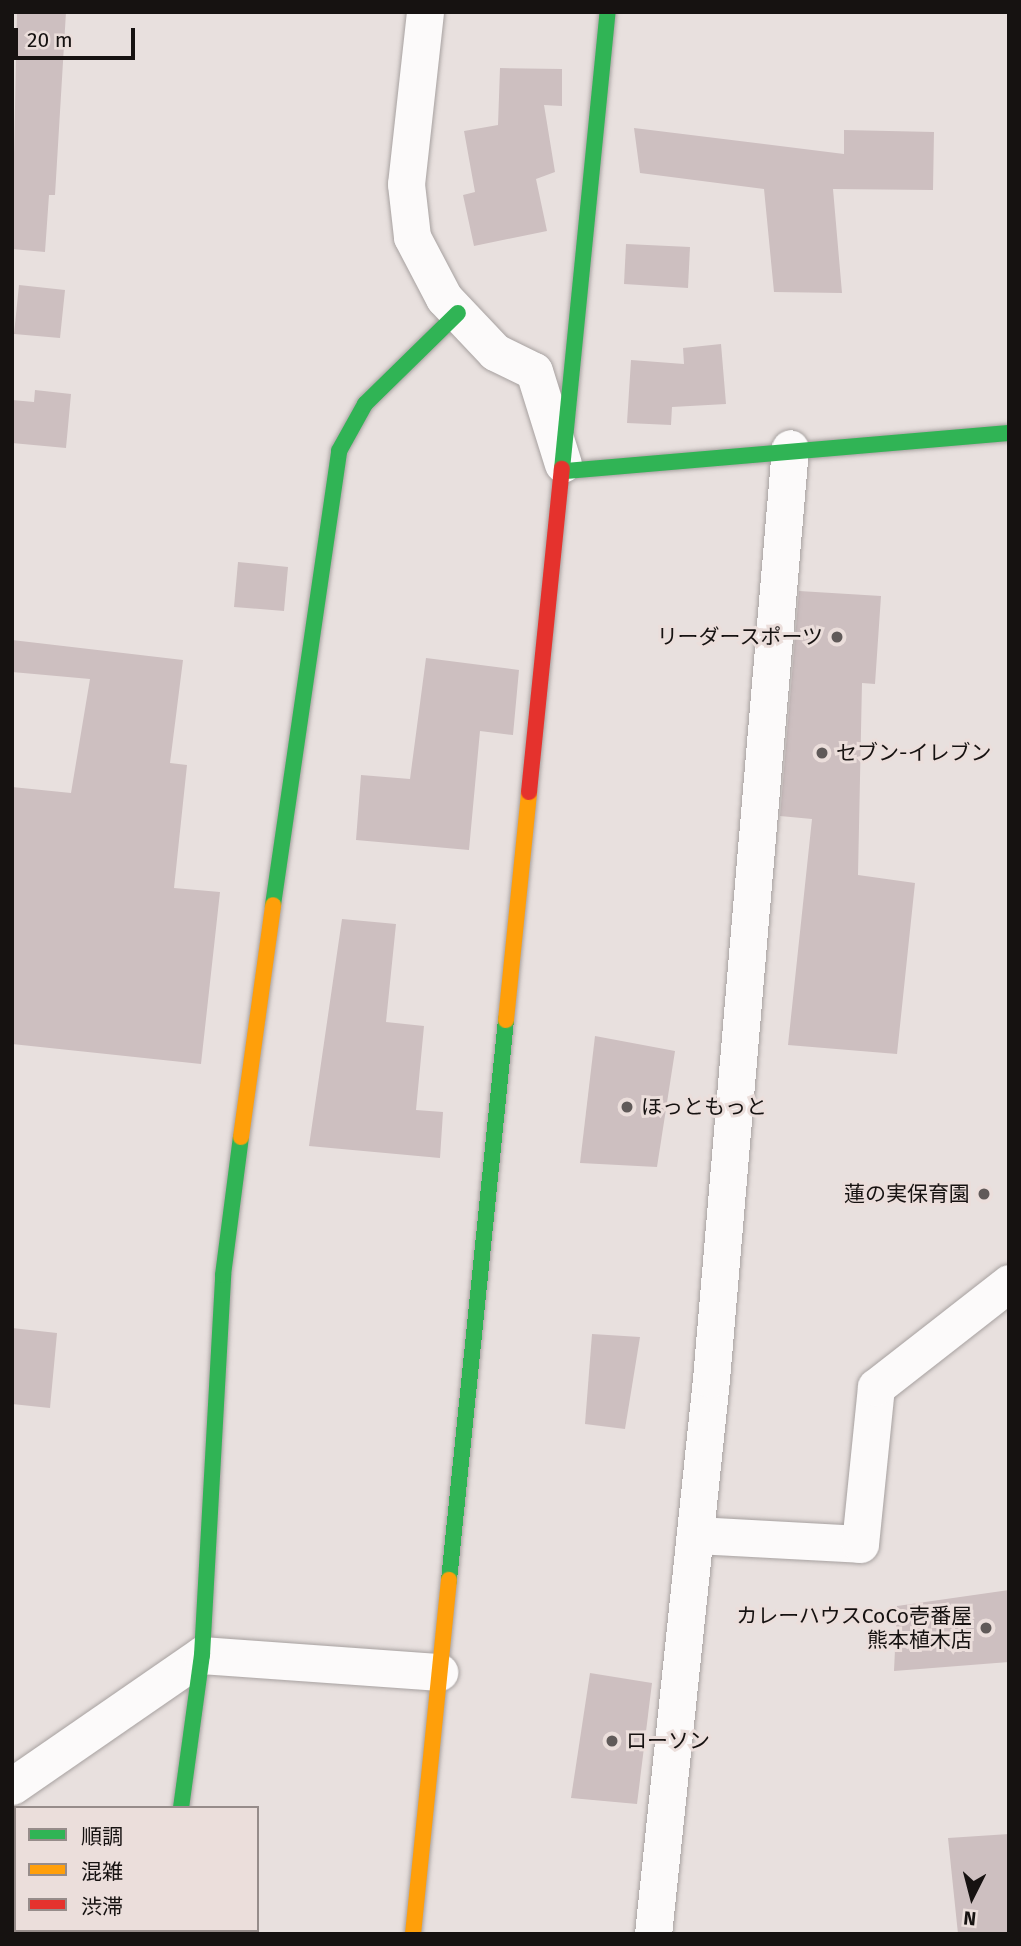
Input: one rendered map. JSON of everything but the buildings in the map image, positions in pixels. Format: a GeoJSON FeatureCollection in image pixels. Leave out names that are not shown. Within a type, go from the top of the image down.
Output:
{"type":"FeatureCollection","features":[{"type":"Feature","properties":{"kind":"street"},"geometry":{"type":"LineString","coordinates":[[425,12],[407,184],[412,237],[458,313],[495,352],[534,371],[565,471]]}},
{"type":"Feature","properties":{"kind":"street"},"geometry":{"type":"LineString","coordinates":[[413,1934],[565,471],[608,12]]}},
{"type":"Feature","properties":{"kind":"street"},"geometry":{"type":"LineString","coordinates":[[181,1806],[202,1655],[223,1275],[324,524],[339,452],[365,404],[458,313]]}},
{"type":"Feature","properties":{"kind":"street"},"geometry":{"type":"LineString","coordinates":[[565,471],[790,448],[1009,433]]}},
{"type":"Feature","properties":{"kind":"street"},"geometry":{"type":"LineString","coordinates":[[653,1934],[696,1535],[790,448]]}},
{"type":"Feature","properties":{"kind":"street"},"geometry":{"type":"LineString","coordinates":[[696,1535],[860,1544],[876,1387],[1009,1283]]}},
{"type":"Feature","properties":{"kind":"street"},"geometry":{"type":"LineString","coordinates":[[12,1786],[202,1655],[439,1672]]}},
{"type":"Feature","properties":{"kind":"traffic: fast"},"geometry":{"type":"LineString","coordinates":[[562,469],[608,12]]}},
{"type":"Feature","properties":{"kind":"traffic: fast"},"geometry":{"type":"LineString","coordinates":[[273,905],[339,451],[365,404],[458,313]]}},
{"type":"Feature","properties":{"kind":"traffic: fast"},"geometry":{"type":"LineString","coordinates":[[565,471],[1009,433]]}},
{"type":"Feature","properties":{"kind":"traffic: fast"},"geometry":{"type":"LineString","coordinates":[[449,1580],[506,1020]]}},
{"type":"Feature","properties":{"kind":"traffic: fast"},"geometry":{"type":"LineString","coordinates":[[181,1806],[202,1655],[223,1275],[241,1137]]}},
{"type":"Feature","properties":{"kind":"traffic: slow"},"geometry":{"type":"LineString","coordinates":[[506,1020],[529,792]]}},
{"type":"Feature","properties":{"kind":"traffic: slow"},"geometry":{"type":"LineString","coordinates":[[241,1137],[273,905]]}},
{"type":"Feature","properties":{"kind":"traffic: slow"},"geometry":{"type":"LineString","coordinates":[[413,1934],[449,1580]]}},
{"type":"Feature","properties":{"kind":"traffic: jam"},"geometry":{"type":"LineString","coordinates":[[529,792],[562,469]]}},
{"type":"Feature","properties":{"kind":"place","name":"リーダースポーツ"},"geometry":{"type":"Point","coordinates":[837,637]}},
{"type":"Feature","properties":{"kind":"place","name":"セブン-イレブン"},"geometry":{"type":"Point","coordinates":[822,753]}},
{"type":"Feature","properties":{"kind":"place","name":"ほっともっと"},"geometry":{"type":"Point","coordinates":[627,1107]}},
{"type":"Feature","properties":{"kind":"place","name":"蓮の実保育園"},"geometry":{"type":"Point","coordinates":[984,1194]}},
{"type":"Feature","properties":{"kind":"place","name":"カレーハウスCoCo壱番屋 熊本植木店"},"geometry":{"type":"Point","coordinates":[986,1628]}},
{"type":"Feature","properties":{"kind":"place","name":"ローソン"},"geometry":{"type":"Point","coordinates":[612,1741]}}]}
